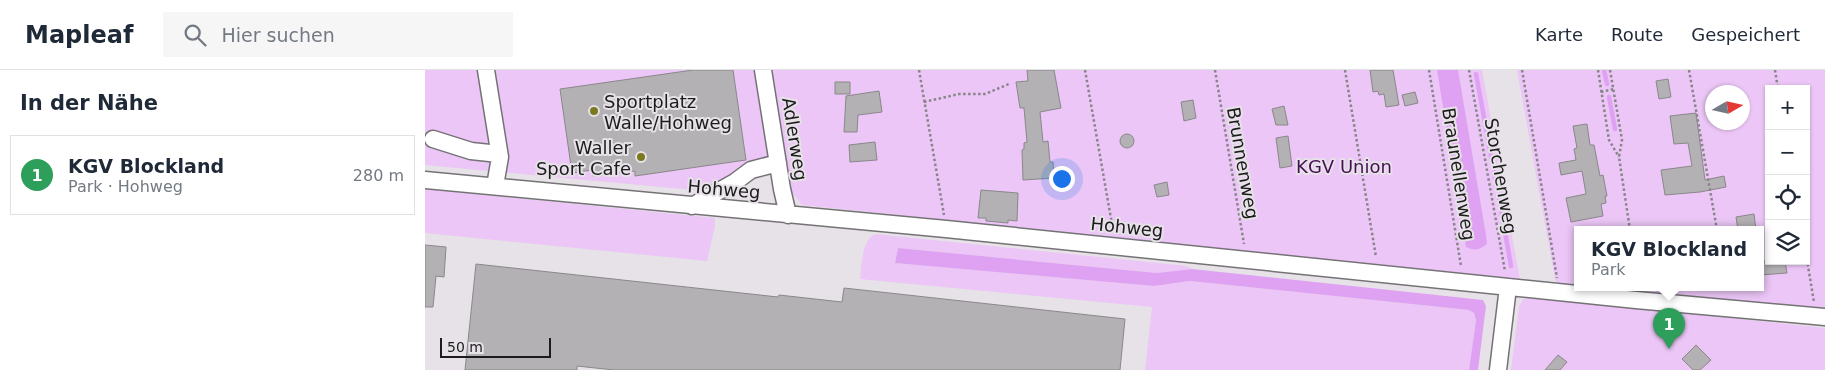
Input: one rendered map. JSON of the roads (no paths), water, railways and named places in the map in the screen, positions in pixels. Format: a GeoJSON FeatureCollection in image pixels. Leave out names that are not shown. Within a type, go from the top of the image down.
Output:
{"type":"FeatureCollection","features":[{"type":"Feature","properties":{"kind":"street"},"geometry":{"type":"LineString","coordinates":[[486,70],[499,154],[495,186]]}},
{"type":"Feature","properties":{"kind":"street","name":"Adlerweg"},"geometry":{"type":"LineString","coordinates":[[763,70],[788,215]]}},
{"type":"Feature","properties":{"kind":"street"},"geometry":{"type":"LineString","coordinates":[[433,139],[471,151],[499,154]]}},
{"type":"Feature","properties":{"kind":"street"},"geometry":{"type":"LineString","coordinates":[[693,206],[735,182],[751,170],[778,163]]}},
{"type":"Feature","properties":{"kind":"street","name":"Hohweg"},"geometry":{"type":"LineString","coordinates":[[425,180],[946,229],[1508,287],[1821,316]]}},
{"type":"Feature","properties":{"kind":"street"},"geometry":{"type":"LineString","coordinates":[[1498,370],[1508,287]]}},
{"type":"Feature","properties":{"kind":"waterway"},"geometry":{"type":"LineString","coordinates":[[1604,70],[1607,84]]}},
{"type":"Feature","properties":{"kind":"waterway"},"geometry":{"type":"LineString","coordinates":[[1476,74],[1492,161]]}},
{"type":"Feature","properties":{"kind":"waterway"},"geometry":{"type":"LineString","coordinates":[[1609,97],[1615,129]]}},
{"type":"Feature","properties":{"kind":"waterway"},"geometry":{"type":"LineString","coordinates":[[1494,172],[1497,188]]}},
{"type":"Feature","properties":{"kind":"waterway"},"geometry":{"type":"LineString","coordinates":[[1499,198],[1511,266]]}},
{"type":"Feature","properties":{"kind":"place","name":"Sportplatz Walle/Hohweg"},"geometry":{"type":"Point","coordinates":[594,111]}},
{"type":"Feature","properties":{"kind":"place","name":"Waller Sport Cafe"},"geometry":{"type":"Point","coordinates":[641,157]}},
{"type":"Feature","properties":{"kind":"place","name":"KGV Blockland"},"geometry":{"type":"Point","coordinates":[1669,349]}},
{"type":"Feature","properties":{"kind":"park label","name":"KGV Union"},"geometry":{"type":"Point","coordinates":[1344,166]}}]}
